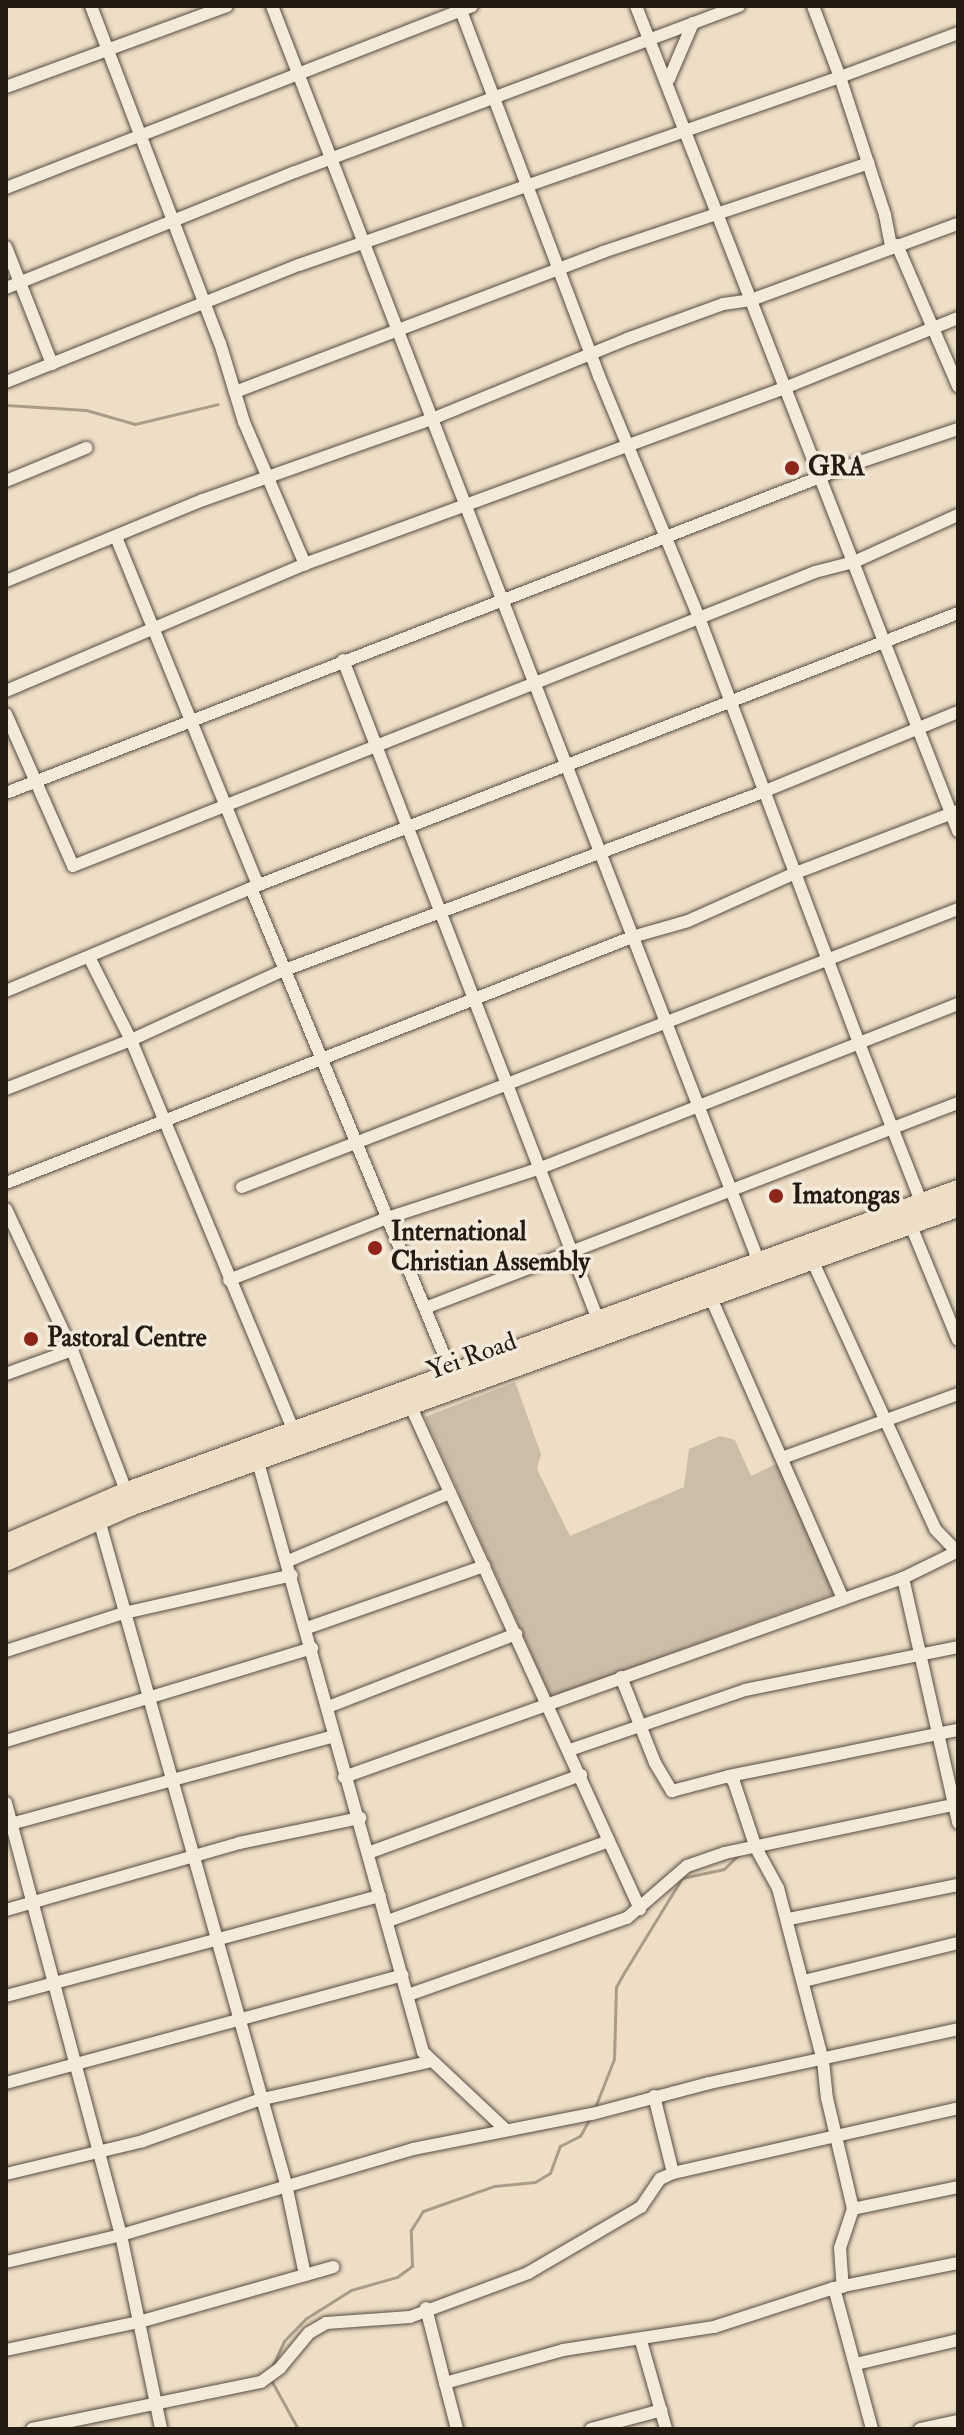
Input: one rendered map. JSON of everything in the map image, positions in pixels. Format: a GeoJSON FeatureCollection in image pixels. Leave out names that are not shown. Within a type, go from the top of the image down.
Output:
{"type":"FeatureCollection","features":[{"type":"Feature","properties":{"kind":"main road","name":"Yei Road"},"geometry":{"type":"LineString","coordinates":[[601,1328],[711,1298],[813,1262],[920,1216],[958,1189]]}},
{"type":"Feature","properties":{"kind":"main road","name":"Yei Road"},"geometry":{"type":"LineString","coordinates":[[6,1543],[601,1328],[758,1261],[958,1208]]}},
{"type":"Feature","properties":{"kind":"main road","name":"Yei Road"},"geometry":{"type":"LineString","coordinates":[[6,1562],[99,1520],[128,1499],[258,1462],[297,1439],[411,1407],[455,1381]]}},
{"type":"Feature","properties":{"kind":"street"},"geometry":{"type":"LineString","coordinates":[[91,6],[206,305],[235,392],[305,564]]}},
{"type":"Feature","properties":{"kind":"street"},"geometry":{"type":"LineString","coordinates":[[6,87],[227,6]]}},
{"type":"Feature","properties":{"kind":"street"},"geometry":{"type":"LineString","coordinates":[[272,6],[766,1279]]}},
{"type":"Feature","properties":{"kind":"street"},"geometry":{"type":"LineString","coordinates":[[636,6],[650,43],[669,79],[685,131],[782,389],[821,477],[918,726],[955,812],[958,831]]}},
{"type":"Feature","properties":{"kind":"street"},"geometry":{"type":"LineString","coordinates":[[6,288],[650,43],[739,6]]}},
{"type":"Feature","properties":{"kind":"street"},"geometry":{"type":"LineString","coordinates":[[813,6],[840,77],[894,246],[958,386]]}},
{"type":"Feature","properties":{"kind":"street"},"geometry":{"type":"LineString","coordinates":[[6,188],[464,7],[592,355],[631,443],[700,620],[793,874],[892,1129],[958,1340]]}},
{"type":"Feature","properties":{"kind":"street"},"geometry":{"type":"LineString","coordinates":[[669,79],[693,23]]}},
{"type":"Feature","properties":{"kind":"street"},"geometry":{"type":"LineString","coordinates":[[6,382],[206,305],[299,265],[365,246],[529,182],[685,131],[958,33]]}},
{"type":"Feature","properties":{"kind":"street"},"geometry":{"type":"LineString","coordinates":[[235,392],[399,334],[717,213],[869,163]]}},
{"type":"Feature","properties":{"kind":"street"},"geometry":{"type":"LineString","coordinates":[[6,581],[268,478],[432,419],[723,304],[751,300],[958,224]]}},
{"type":"Feature","properties":{"kind":"street"},"geometry":{"type":"LineString","coordinates":[[6,247],[52,364]]}},
{"type":"Feature","properties":{"kind":"street"},"geometry":{"type":"LineString","coordinates":[[6,691],[305,564],[782,389],[958,318]]}},
{"type":"Feature","properties":{"kind":"street"},"geometry":{"type":"LineString","coordinates":[[6,793],[667,535],[958,429]]}},
{"type":"Feature","properties":{"kind":"street"},"geometry":{"type":"LineString","coordinates":[[6,481],[86,448]]}},
{"type":"Feature","properties":{"kind":"street"},"geometry":{"type":"LineString","coordinates":[[6,714],[73,866],[376,743],[700,620],[815,572],[854,562],[958,515]]}},
{"type":"Feature","properties":{"kind":"street"},"geometry":{"type":"LineString","coordinates":[[116,537],[225,804],[282,971],[455,1381]]}},
{"type":"Feature","properties":{"kind":"street"},"geometry":{"type":"LineString","coordinates":[[6,991],[90,959],[254,886],[730,704],[958,613]]}},
{"type":"Feature","properties":{"kind":"street"},"geometry":{"type":"LineString","coordinates":[[343,660],[504,1084],[601,1328]]}},
{"type":"Feature","properties":{"kind":"street"},"geometry":{"type":"LineString","coordinates":[[6,1089],[131,1040],[282,971],[763,792],[958,712]]}},
{"type":"Feature","properties":{"kind":"street"},"geometry":{"type":"LineString","coordinates":[[6,1183],[163,1124],[319,1058],[632,937],[688,921],[793,874],[955,812]]}},
{"type":"Feature","properties":{"kind":"street"},"geometry":{"type":"LineString","coordinates":[[242,1187],[958,909]]}},
{"type":"Feature","properties":{"kind":"street"},"geometry":{"type":"LineString","coordinates":[[90,959],[131,1040],[163,1124],[297,1439]]}},
{"type":"Feature","properties":{"kind":"street"},"geometry":{"type":"LineString","coordinates":[[229,1280],[387,1218],[538,1169],[958,1004]]}},
{"type":"Feature","properties":{"kind":"street"},"geometry":{"type":"LineString","coordinates":[[425,1308],[731,1193],[958,1103]]}},
{"type":"Feature","properties":{"kind":"street"},"geometry":{"type":"LineString","coordinates":[[6,1209],[72,1350],[128,1499]]}},
{"type":"Feature","properties":{"kind":"street"},"geometry":{"type":"LineString","coordinates":[[344,1777],[547,1701],[903,1578],[956,1553],[935,1529],[813,1262]]}},
{"type":"Feature","properties":{"kind":"street"},"geometry":{"type":"LineString","coordinates":[[711,1298],[843,1598]]}},
{"type":"Feature","properties":{"kind":"street"},"geometry":{"type":"LineString","coordinates":[[6,1374],[72,1350]]}},
{"type":"Feature","properties":{"kind":"street"},"geometry":{"type":"LineString","coordinates":[[782,1458],[958,1394]]}},
{"type":"Feature","properties":{"kind":"street"},"geometry":{"type":"LineString","coordinates":[[411,1407],[640,1909]]}},
{"type":"Feature","properties":{"kind":"street"},"geometry":{"type":"LineString","coordinates":[[258,1462],[307,1628],[328,1707],[332,1737],[360,1818],[428,2062],[505,2129]]}},
{"type":"Feature","properties":{"kind":"street"},"geometry":{"type":"LineString","coordinates":[[288,1561],[450,1493]]}},
{"type":"Feature","properties":{"kind":"street"},"geometry":{"type":"LineString","coordinates":[[99,1520],[194,1855],[258,2100],[286,2184],[305,2275]]}},
{"type":"Feature","properties":{"kind":"street"},"geometry":{"type":"LineString","coordinates":[[307,1628],[484,1566]]}},
{"type":"Feature","properties":{"kind":"street"},"geometry":{"type":"LineString","coordinates":[[6,1651],[124,1613],[292,1575]]}},
{"type":"Feature","properties":{"kind":"street"},"geometry":{"type":"LineString","coordinates":[[903,1578],[941,1733],[958,1823]]}},
{"type":"Feature","properties":{"kind":"street"},"geometry":{"type":"LineString","coordinates":[[328,1707],[516,1634]]}},
{"type":"Feature","properties":{"kind":"street"},"geometry":{"type":"LineString","coordinates":[[570,1750],[639,1723],[745,1690],[958,1647]]}},
{"type":"Feature","properties":{"kind":"street"},"geometry":{"type":"LineString","coordinates":[[6,1741],[312,1648]]}},
{"type":"Feature","properties":{"kind":"street"},"geometry":{"type":"LineString","coordinates":[[621,1677],[672,1791],[729,1776],[958,1730]]}},
{"type":"Feature","properties":{"kind":"street"},"geometry":{"type":"LineString","coordinates":[[10,1825],[332,1737]]}},
{"type":"Feature","properties":{"kind":"street"},"geometry":{"type":"LineString","coordinates":[[368,1853],[581,1775]]}},
{"type":"Feature","properties":{"kind":"street"},"geometry":{"type":"LineString","coordinates":[[729,1776],[756,1848],[789,1919],[823,2061],[853,2209],[840,2248],[838,2288],[872,2429]]}},
{"type":"Feature","properties":{"kind":"street"},"geometry":{"type":"LineString","coordinates":[[6,1803],[35,1902],[52,1980],[121,2235],[161,2429]]}},
{"type":"Feature","properties":{"kind":"street"},"geometry":{"type":"LineString","coordinates":[[408,1995],[604,1928],[640,1909],[687,1866],[956,1804]]}},
{"type":"Feature","properties":{"kind":"street"},"geometry":{"type":"LineString","coordinates":[[6,1910],[194,1855],[360,1818]]}},
{"type":"Feature","properties":{"kind":"street"},"geometry":{"type":"LineString","coordinates":[[388,1921],[609,1841]]}},
{"type":"Feature","properties":{"kind":"street"},"geometry":{"type":"LineString","coordinates":[[789,1919],[958,1885]]}},
{"type":"Feature","properties":{"kind":"street"},"geometry":{"type":"LineString","coordinates":[[6,1996],[52,1980],[380,1896]]}},
{"type":"Feature","properties":{"kind":"street"},"geometry":{"type":"LineString","coordinates":[[804,1981],[958,1943]]}},
{"type":"Feature","properties":{"kind":"street"},"geometry":{"type":"LineString","coordinates":[[6,2083],[403,1975]]}},
{"type":"Feature","properties":{"kind":"street"},"geometry":{"type":"LineString","coordinates":[[6,2262],[121,2235],[286,2184],[505,2129],[592,2114],[654,2096],[958,2029]]}},
{"type":"Feature","properties":{"kind":"street"},"geometry":{"type":"LineString","coordinates":[[6,2174],[98,2153],[258,2100],[428,2062]]}},
{"type":"Feature","properties":{"kind":"street"},"geometry":{"type":"LineString","coordinates":[[654,2096],[673,2173]]}},
{"type":"Feature","properties":{"kind":"street"},"geometry":{"type":"LineString","coordinates":[[32,2429],[261,2382],[280,2368],[309,2333],[326,2323],[396,2320],[541,2266],[641,2207],[660,2179],[673,2173],[958,2108]]}},
{"type":"Feature","properties":{"kind":"street"},"geometry":{"type":"LineString","coordinates":[[853,2209],[958,2187]]}},
{"type":"Feature","properties":{"kind":"street"},"geometry":{"type":"LineString","coordinates":[[445,2383],[563,2350],[641,2341],[714,2327],[838,2288],[958,2263]]}},
{"type":"Feature","properties":{"kind":"street"},"geometry":{"type":"LineString","coordinates":[[6,2350],[139,2322],[333,2267]]}},
{"type":"Feature","properties":{"kind":"street"},"geometry":{"type":"LineString","coordinates":[[426,2308],[457,2429]]}},
{"type":"Feature","properties":{"kind":"street"},"geometry":{"type":"LineString","coordinates":[[856,2364],[958,2340]]}},
{"type":"Feature","properties":{"kind":"street"},"geometry":{"type":"LineString","coordinates":[[641,2341],[666,2429]]}},
{"type":"Feature","properties":{"kind":"street"},"geometry":{"type":"LineString","coordinates":[[591,2429],[662,2410]]}},
{"type":"Feature","properties":{"kind":"street"},"geometry":{"type":"LineString","coordinates":[[920,2429],[958,2421]]}},
{"type":"Feature","properties":{"kind":"shaded area"},"geometry":{"type":"Polygon","coordinates":[[[515,1382],[541,1454],[537,1469],[570,1536],[684,1487],[689,1449],[720,1436],[735,1440],[751,1476],[778,1463],[836,1593],[551,1697],[425,1417],[515,1382]]]}},
{"type":"Feature","properties":{"kind":"waterway"},"geometry":{"type":"LineString","coordinates":[[6,405],[86,410],[135,424],[218,404]]}},
{"type":"Feature","properties":{"kind":"waterway"},"geometry":{"type":"LineString","coordinates":[[594,2110],[614,2059],[616,1987],[625,1971],[682,1878],[724,1869],[738,1855]]}},
{"type":"Feature","properties":{"kind":"waterway"},"geometry":{"type":"LineString","coordinates":[[271,2369],[284,2341],[305,2319],[351,2290],[397,2277],[412,2266],[411,2230],[423,2211],[494,2186],[535,2182],[550,2173],[560,2146],[580,2136],[589,2120]]}},
{"type":"Feature","properties":{"kind":"waterway"},"geometry":{"type":"LineString","coordinates":[[271,2380],[298,2429]]}},
{"type":"Feature","properties":{"kind":"place","name":"GRA"},"geometry":{"type":"Point","coordinates":[792,468]}},
{"type":"Feature","properties":{"kind":"place","name":"Imatongas"},"geometry":{"type":"Point","coordinates":[776,1196]}},
{"type":"Feature","properties":{"kind":"place","name":"International Christian Assembly"},"geometry":{"type":"Point","coordinates":[375,1248]}},
{"type":"Feature","properties":{"kind":"place","name":"Pastoral Centre"},"geometry":{"type":"Point","coordinates":[31,1339]}}]}
